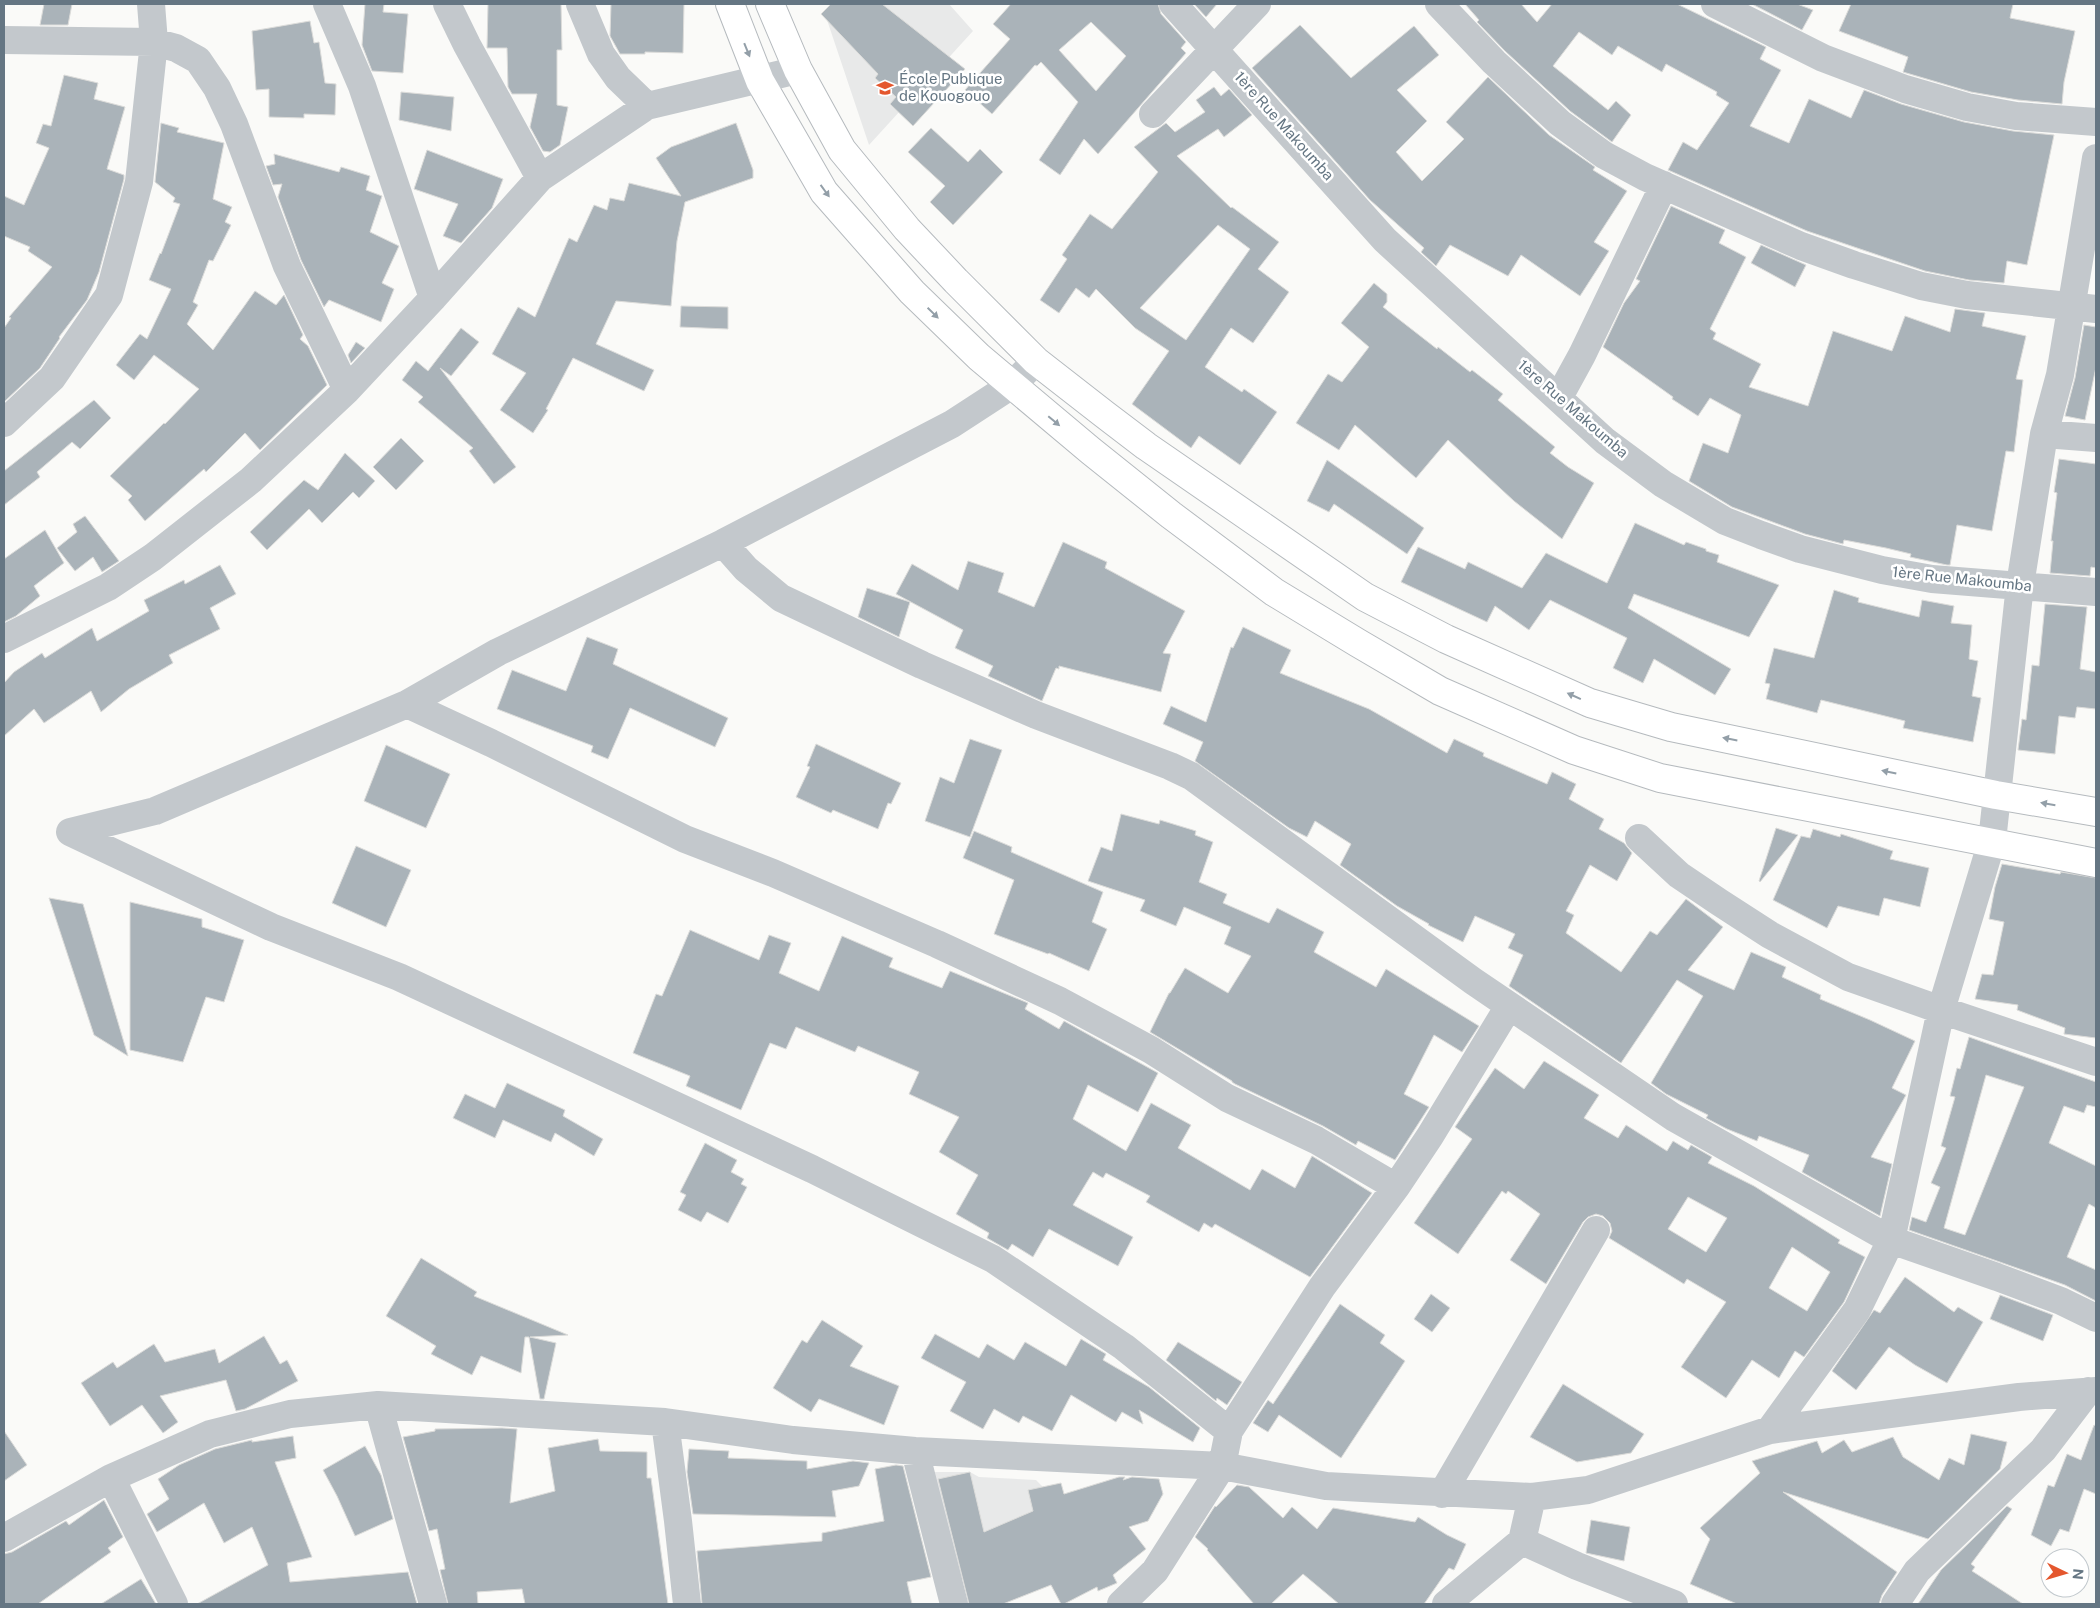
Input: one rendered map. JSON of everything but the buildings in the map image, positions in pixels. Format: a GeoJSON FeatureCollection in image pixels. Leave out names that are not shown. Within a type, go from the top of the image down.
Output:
{"type":"FeatureCollection","features":[{"type":"Feature","properties":{"kind":"main road"},"geometry":{"type":"LineString","coordinates":[[730,4],[760,81],[824,192],[912,292],[979,357],[1012,385],[1164,509],[1274,592],[1358,644],[1440,691],[1574,750],[1660,778],[2096,863]]}},
{"type":"Feature","properties":{"kind":"main road"},"geometry":{"type":"LineString","coordinates":[[770,4],[798,70],[842,150],[907,229],[1036,361],[1146,446],[1365,597],[1446,639],[1590,703],[1671,727],[1996,795],[2096,812]]}},
{"type":"Feature","properties":{"kind":"street"},"geometry":{"type":"LineString","coordinates":[[4,423],[52,378],[109,295],[139,182],[154,42],[151,4]]}},
{"type":"Feature","properties":{"kind":"street"},"geometry":{"type":"LineString","coordinates":[[327,4],[362,86],[434,298]]}},
{"type":"Feature","properties":{"kind":"street"},"geometry":{"type":"LineString","coordinates":[[447,4],[466,45],[540,178]]}},
{"type":"Feature","properties":{"kind":"street"},"geometry":{"type":"LineString","coordinates":[[580,4],[601,54],[618,78],[648,106]]}},
{"type":"Feature","properties":{"kind":"street","name":"1ère Rue Makoumba"},"geometry":{"type":"LineString","coordinates":[[1173,4],[1385,240],[1605,441],[1662,484],[1725,521],[1800,548],[1882,570],[1932,579],[2096,592]]}},
{"type":"Feature","properties":{"kind":"street"},"geometry":{"type":"LineString","coordinates":[[1153,114],[1256,4]]}},
{"type":"Feature","properties":{"kind":"street"},"geometry":{"type":"LineString","coordinates":[[1439,4],[1494,62],[1560,123],[1604,155],[1644,177],[1801,246],[1921,286],[1967,295],[2084,308]]}},
{"type":"Feature","properties":{"kind":"street"},"geometry":{"type":"LineString","coordinates":[[1715,4],[1823,58],[1905,89],[1967,107],[2016,116],[2096,122]]}},
{"type":"Feature","properties":{"kind":"street"},"geometry":{"type":"LineString","coordinates":[[4,40],[154,42],[176,48],[198,60],[217,88],[234,124],[287,266],[304,306],[347,390]]}},
{"type":"Feature","properties":{"kind":"street"},"geometry":{"type":"LineString","coordinates":[[4,638],[108,587],[153,557],[252,480],[347,390],[434,298],[540,178],[648,106],[701,92],[760,81],[798,70]]}},
{"type":"Feature","properties":{"kind":"street"},"geometry":{"type":"LineString","coordinates":[[1770,1430],[1858,1310],[1891,1240],[1941,1010],[1992,842],[2020,585],[2044,434],[2060,375],[2084,308],[2096,158]]}},
{"type":"Feature","properties":{"kind":"street"},"geometry":{"type":"LineString","coordinates":[[1559,397],[1582,355],[1664,185]]}},
{"type":"Feature","properties":{"kind":"street"},"geometry":{"type":"LineString","coordinates":[[1036,361],[1012,385],[952,424],[723,543],[498,652],[407,704],[155,812],[70,832],[271,928],[399,976],[812,1170],[993,1259],[1124,1347],[1230,1431]]}},
{"type":"Feature","properties":{"kind":"street"},"geometry":{"type":"LineString","coordinates":[[2044,434],[2096,438]]}},
{"type":"Feature","properties":{"kind":"street"},"geometry":{"type":"LineString","coordinates":[[723,543],[752,574],[781,598],[922,665],[1036,715],[1170,766],[1191,776],[1509,1006],[1673,1117],[1891,1240],[1997,1276],[2061,1301],[2096,1318]]}},
{"type":"Feature","properties":{"kind":"street"},"geometry":{"type":"LineString","coordinates":[[407,704],[492,743],[685,839],[782,877],[937,944],[1060,1001],[1151,1050],[1227,1098],[1316,1140],[1396,1187]]}},
{"type":"Feature","properties":{"kind":"street"},"geometry":{"type":"LineString","coordinates":[[1639,838],[1679,875],[1770,935],[1848,977],[2096,1062]]}},
{"type":"Feature","properties":{"kind":"street"},"geometry":{"type":"LineString","coordinates":[[1121,1604],[1155,1571],[1222,1466],[1230,1431],[1322,1287],[1396,1187],[1430,1136],[1509,1006]]}},
{"type":"Feature","properties":{"kind":"street"},"geometry":{"type":"LineString","coordinates":[[1442,1494],[1596,1230]]}},
{"type":"Feature","properties":{"kind":"street"},"geometry":{"type":"LineString","coordinates":[[4,1538],[111,1478],[210,1434],[290,1414],[378,1405],[665,1422],[793,1440],[915,1451],[1222,1466],[1326,1486],[1442,1494],[1532,1497],[1588,1490],[1770,1430],[2019,1397],[2092,1391]]}},
{"type":"Feature","properties":{"kind":"street"},"geometry":{"type":"LineString","coordinates":[[1895,1604],[1917,1571],[2043,1450],[2092,1391]]}},
{"type":"Feature","properties":{"kind":"street"},"geometry":{"type":"LineString","coordinates":[[378,1405],[433,1604]]}},
{"type":"Feature","properties":{"kind":"street"},"geometry":{"type":"LineString","coordinates":[[665,1422],[687,1604]]}},
{"type":"Feature","properties":{"kind":"street"},"geometry":{"type":"LineString","coordinates":[[915,1451],[954,1604]]}},
{"type":"Feature","properties":{"kind":"street"},"geometry":{"type":"LineString","coordinates":[[111,1478],[174,1604]]}},
{"type":"Feature","properties":{"kind":"street"},"geometry":{"type":"LineString","coordinates":[[1446,1604],[1522,1540],[1532,1497]]}},
{"type":"Feature","properties":{"kind":"street"},"geometry":{"type":"LineString","coordinates":[[1522,1540],[1577,1566],[1630,1597],[1674,1604]]}},
{"type":"Feature","properties":{"kind":"shaded area","name":"École Publique de Kouogouo"},"geometry":{"type":"Polygon","coordinates":[[[833,4],[949,4],[973,31],[869,145],[824,11],[833,4]]]}},
{"type":"Feature","properties":{"kind":"shaded area"},"geometry":{"type":"Polygon","coordinates":[[[931,1472],[970,1472],[979,1477],[1036,1480],[1042,1486],[1060,1538],[958,1581],[931,1472]]]}},
{"type":"Feature","properties":{"kind":"place","name":"École Publique de Kouogouo"},"geometry":{"type":"Point","coordinates":[885,88]}}]}
